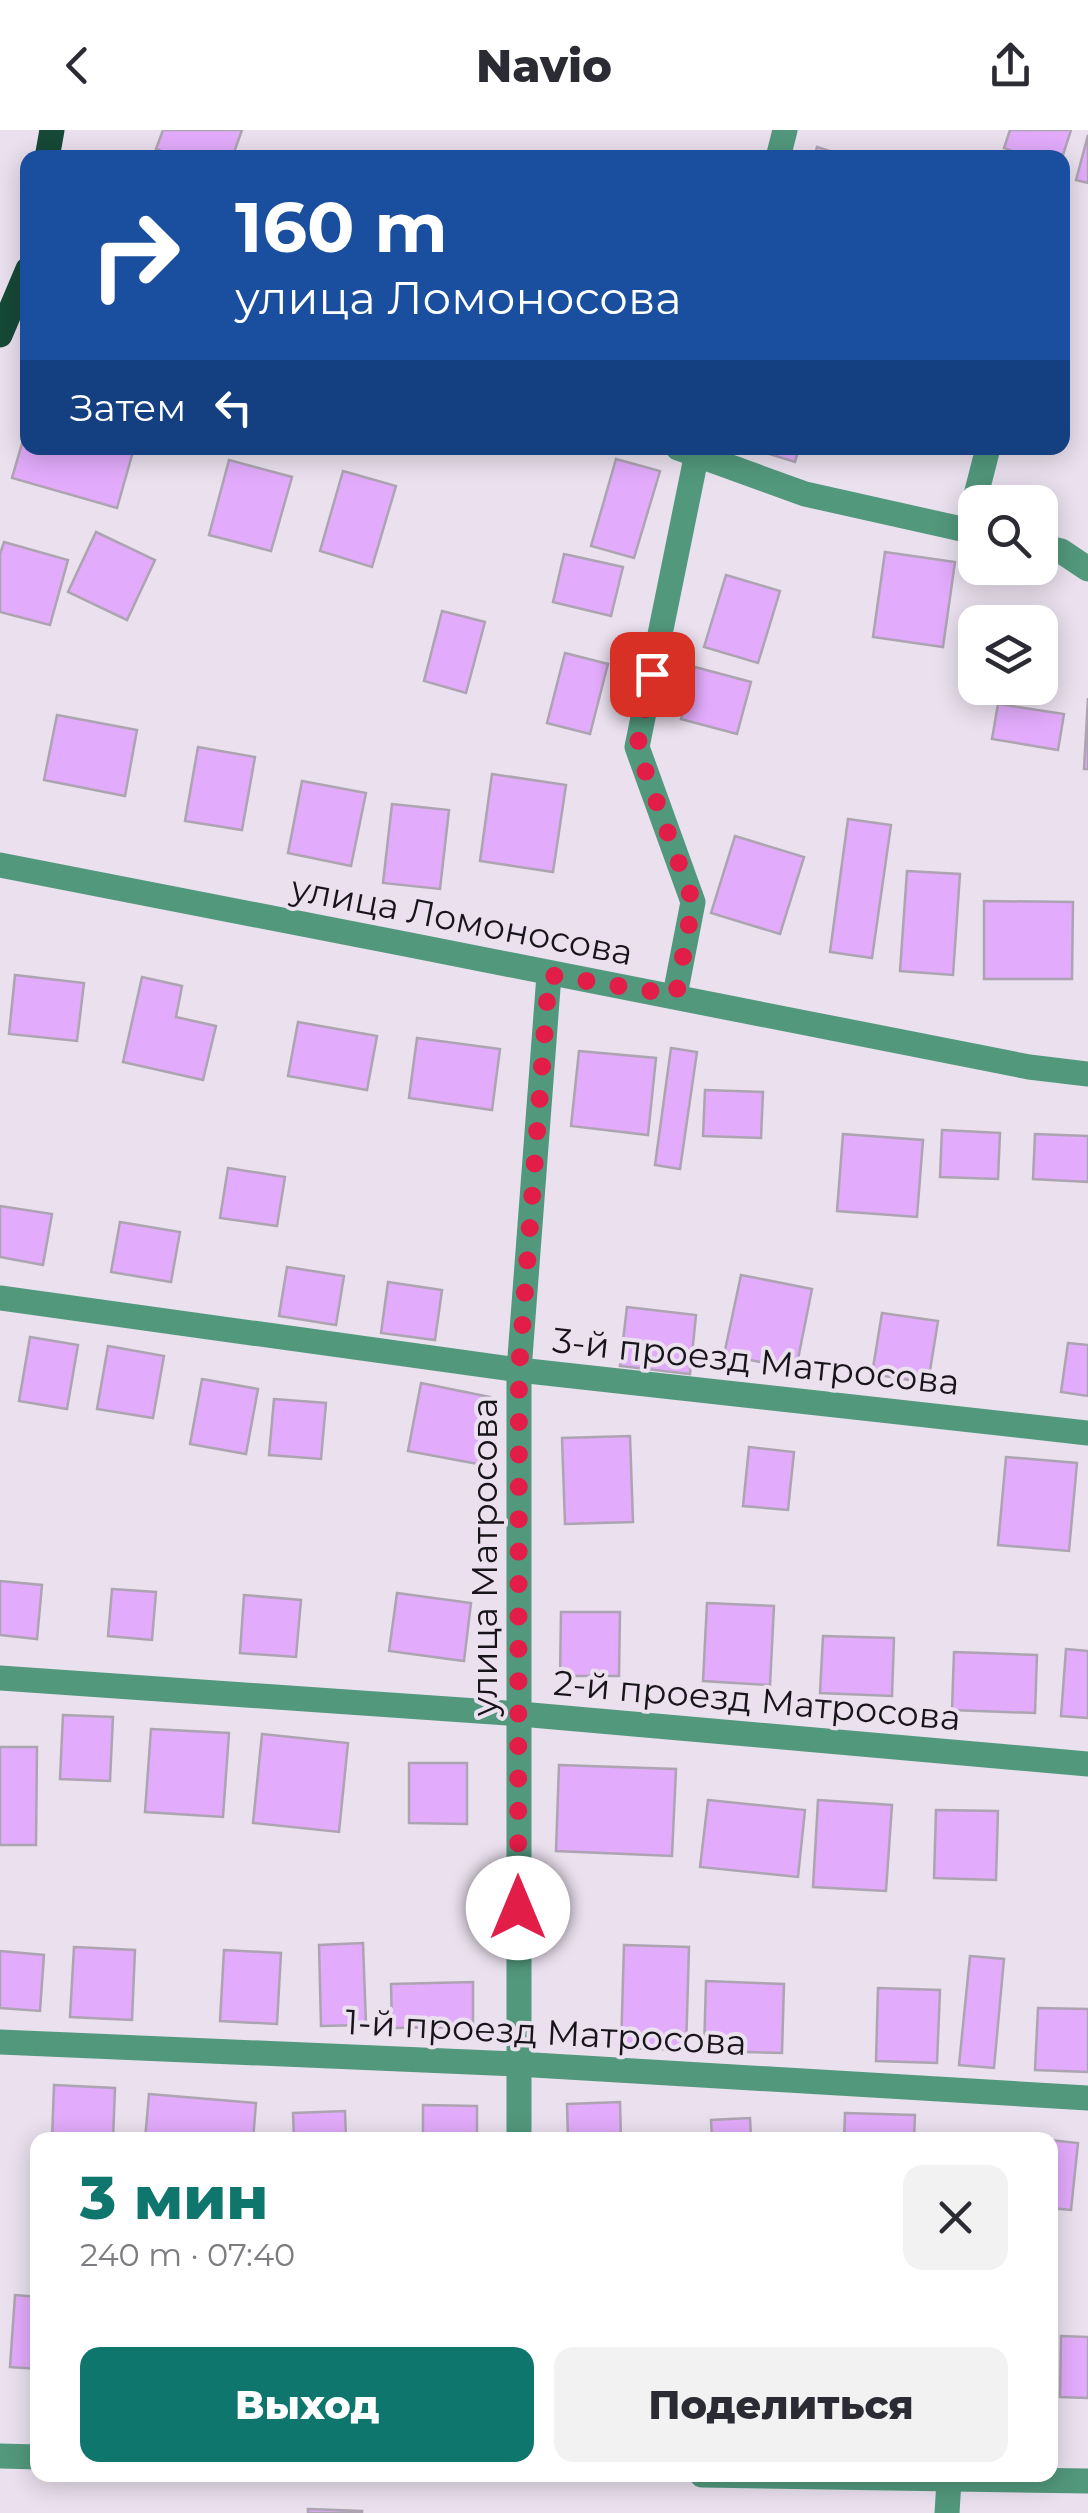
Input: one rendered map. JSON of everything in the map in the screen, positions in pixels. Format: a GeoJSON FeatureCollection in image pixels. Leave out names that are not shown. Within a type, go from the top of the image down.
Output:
{"type":"FeatureCollection","features":[{"type":"Feature","properties":{"kind":"main road"},"geometry":{"type":"LineString","coordinates":[[0,336],[20,288]]}},
{"type":"Feature","properties":{"kind":"street"},"geometry":{"type":"LineString","coordinates":[[676,995],[693,902],[637,748],[689,455]]}},
{"type":"Feature","properties":{"kind":"street"},"geometry":{"type":"LineString","coordinates":[[705,455],[806,494],[958,528]]}},
{"type":"Feature","properties":{"kind":"street"},"geometry":{"type":"LineString","coordinates":[[980,485],[987,455]]}},
{"type":"Feature","properties":{"kind":"street"},"geometry":{"type":"LineString","coordinates":[[1058,550],[1088,569]]}},
{"type":"Feature","properties":{"kind":"street","name":"улица Ломоносова"},"geometry":{"type":"LineString","coordinates":[[0,865],[549,975],[676,995],[1029,1067],[1088,1074]]}},
{"type":"Feature","properties":{"kind":"street","name":"улица Матросова"},"geometry":{"type":"LineString","coordinates":[[519,2132],[519,1370],[549,975]]}},
{"type":"Feature","properties":{"kind":"street","name":"3-й проезд Матросова"},"geometry":{"type":"LineString","coordinates":[[0,1298],[519,1370],[1088,1433]]}},
{"type":"Feature","properties":{"kind":"street","name":"2-й проезд Матросова"},"geometry":{"type":"LineString","coordinates":[[0,1678],[520,1714],[1088,1764]]}},
{"type":"Feature","properties":{"kind":"street","name":"1-й проезд Матросова"},"geometry":{"type":"LineString","coordinates":[[0,2042],[517,2064],[1088,2098]]}},
{"type":"Feature","properties":{"kind":"street"},"geometry":{"type":"LineString","coordinates":[[0,2456],[30,2458]]}},
{"type":"Feature","properties":{"kind":"street"},"geometry":{"type":"LineString","coordinates":[[1058,2481],[1088,2481]]}},
{"type":"Feature","properties":{"kind":"street"},"geometry":{"type":"LineString","coordinates":[[947,2513],[949,2482]]}},
{"type":"Feature","properties":{"kind":"building"},"geometry":{"type":"Polygon","coordinates":[[[163,130],[242,130],[235,150],[156,149],[163,130]]]}},
{"type":"Feature","properties":{"kind":"building"},"geometry":{"type":"Polygon","coordinates":[[[1010,130],[1071,130],[1065,150],[1004,148],[1010,130]]]}},
{"type":"Feature","properties":{"kind":"building"},"geometry":{"type":"Polygon","coordinates":[[[1088,135],[1088,183],[1076,180],[1088,135]]]}},
{"type":"Feature","properties":{"kind":"building"},"geometry":{"type":"Polygon","coordinates":[[[20,450],[20,455],[132,455],[117,508],[12,478],[20,450]]]}},
{"type":"Feature","properties":{"kind":"building"},"geometry":{"type":"Polygon","coordinates":[[[772,455],[797,455],[795,462],[772,455]]]}},
{"type":"Feature","properties":{"kind":"building"},"geometry":{"type":"Polygon","coordinates":[[[616,459],[660,471],[634,558],[591,546],[616,459]]]}},
{"type":"Feature","properties":{"kind":"building"},"geometry":{"type":"Polygon","coordinates":[[[229,460],[292,477],[271,551],[209,535],[229,460]]]}},
{"type":"Feature","properties":{"kind":"building"},"geometry":{"type":"Polygon","coordinates":[[[343,471],[396,486],[372,567],[320,551],[343,471]]]}},
{"type":"Feature","properties":{"kind":"building"},"geometry":{"type":"Polygon","coordinates":[[[96,532],[155,560],[127,620],[68,592],[96,532]]]}},
{"type":"Feature","properties":{"kind":"building"},"geometry":{"type":"Polygon","coordinates":[[[4,542],[68,560],[50,625],[0,612],[0,554],[4,542]]]}},
{"type":"Feature","properties":{"kind":"building"},"geometry":{"type":"Polygon","coordinates":[[[885,552],[955,562],[943,647],[873,637],[885,552]]]}},
{"type":"Feature","properties":{"kind":"building"},"geometry":{"type":"Polygon","coordinates":[[[564,554],[623,567],[611,616],[553,602],[564,554]]]}},
{"type":"Feature","properties":{"kind":"building"},"geometry":{"type":"Polygon","coordinates":[[[726,575],[780,591],[758,663],[704,647],[726,575]]]}},
{"type":"Feature","properties":{"kind":"building"},"geometry":{"type":"Polygon","coordinates":[[[442,611],[485,622],[466,693],[424,681],[442,611]]]}},
{"type":"Feature","properties":{"kind":"building"},"geometry":{"type":"Polygon","coordinates":[[[565,653],[608,664],[590,734],[547,723],[565,653]]]}},
{"type":"Feature","properties":{"kind":"building"},"geometry":{"type":"Polygon","coordinates":[[[695,667],[751,682],[737,734],[681,719],[695,667]]]}},
{"type":"Feature","properties":{"kind":"building"},"geometry":{"type":"Polygon","coordinates":[[[1088,698],[1088,769],[1084,769],[1088,698]]]}},
{"type":"Feature","properties":{"kind":"building"},"geometry":{"type":"Polygon","coordinates":[[[998,705],[1064,714],[1058,750],[992,739],[998,705]]]}},
{"type":"Feature","properties":{"kind":"building"},"geometry":{"type":"Polygon","coordinates":[[[57,715],[137,730],[125,796],[44,780],[57,715]]]}},
{"type":"Feature","properties":{"kind":"building"},"geometry":{"type":"Polygon","coordinates":[[[198,747],[255,757],[242,830],[185,821],[198,747]]]}},
{"type":"Feature","properties":{"kind":"building"},"geometry":{"type":"Polygon","coordinates":[[[492,774],[566,785],[553,872],[480,861],[492,774]]]}},
{"type":"Feature","properties":{"kind":"building"},"geometry":{"type":"Polygon","coordinates":[[[302,781],[366,793],[351,866],[288,853],[302,781]]]}},
{"type":"Feature","properties":{"kind":"building"},"geometry":{"type":"Polygon","coordinates":[[[392,804],[449,810],[440,889],[383,883],[392,804]]]}},
{"type":"Feature","properties":{"kind":"building"},"geometry":{"type":"Polygon","coordinates":[[[848,819],[891,825],[872,958],[830,952],[848,819]]]}},
{"type":"Feature","properties":{"kind":"building"},"geometry":{"type":"Polygon","coordinates":[[[735,836],[804,857],[780,934],[711,913],[735,836]]]}},
{"type":"Feature","properties":{"kind":"building"},"geometry":{"type":"Polygon","coordinates":[[[907,871],[960,874],[953,975],[900,971],[907,871]]]}},
{"type":"Feature","properties":{"kind":"building"},"geometry":{"type":"Polygon","coordinates":[[[984,901],[1073,902],[1072,979],[984,979],[984,901]]]}},
{"type":"Feature","properties":{"kind":"building"},"geometry":{"type":"Polygon","coordinates":[[[15,975],[84,983],[77,1041],[9,1034],[15,975]]]}},
{"type":"Feature","properties":{"kind":"building"},"geometry":{"type":"Polygon","coordinates":[[[142,977],[182,986],[176,1017],[216,1026],[203,1080],[123,1062],[142,977]]]}},
{"type":"Feature","properties":{"kind":"building"},"geometry":{"type":"Polygon","coordinates":[[[298,1022],[377,1036],[367,1090],[288,1076],[298,1022]]]}},
{"type":"Feature","properties":{"kind":"building"},"geometry":{"type":"Polygon","coordinates":[[[417,1038],[500,1049],[492,1110],[409,1098],[417,1038]]]}},
{"type":"Feature","properties":{"kind":"building"},"geometry":{"type":"Polygon","coordinates":[[[671,1048],[697,1052],[680,1169],[655,1165],[671,1048]]]}},
{"type":"Feature","properties":{"kind":"building"},"geometry":{"type":"Polygon","coordinates":[[[579,1051],[656,1058],[648,1135],[571,1126],[579,1051]]]}},
{"type":"Feature","properties":{"kind":"building"},"geometry":{"type":"Polygon","coordinates":[[[705,1090],[763,1092],[761,1138],[703,1136],[705,1090]]]}},
{"type":"Feature","properties":{"kind":"building"},"geometry":{"type":"Polygon","coordinates":[[[942,1130],[1000,1133],[998,1179],[940,1177],[942,1130]]]}},
{"type":"Feature","properties":{"kind":"building"},"geometry":{"type":"Polygon","coordinates":[[[843,1134],[923,1140],[917,1217],[837,1211],[843,1134]]]}},
{"type":"Feature","properties":{"kind":"building"},"geometry":{"type":"Polygon","coordinates":[[[1035,1134],[1088,1136],[1088,1182],[1033,1179],[1035,1134]]]}},
{"type":"Feature","properties":{"kind":"building"},"geometry":{"type":"Polygon","coordinates":[[[228,1168],[285,1177],[277,1226],[220,1218],[228,1168]]]}},
{"type":"Feature","properties":{"kind":"building"},"geometry":{"type":"Polygon","coordinates":[[[0,1206],[52,1214],[43,1265],[0,1257],[0,1206]]]}},
{"type":"Feature","properties":{"kind":"building"},"geometry":{"type":"Polygon","coordinates":[[[120,1222],[180,1232],[171,1282],[111,1272],[120,1222]]]}},
{"type":"Feature","properties":{"kind":"building"},"geometry":{"type":"Polygon","coordinates":[[[287,1267],[344,1276],[336,1325],[279,1316],[287,1267]]]}},
{"type":"Feature","properties":{"kind":"building"},"geometry":{"type":"Polygon","coordinates":[[[741,1275],[812,1289],[796,1369],[724,1355],[741,1275]]]}},
{"type":"Feature","properties":{"kind":"building"},"geometry":{"type":"Polygon","coordinates":[[[388,1282],[442,1290],[435,1340],[381,1333],[388,1282]]]}},
{"type":"Feature","properties":{"kind":"building"},"geometry":{"type":"Polygon","coordinates":[[[627,1307],[696,1315],[690,1374],[620,1366],[627,1307]]]}},
{"type":"Feature","properties":{"kind":"building"},"geometry":{"type":"Polygon","coordinates":[[[882,1313],[938,1321],[928,1383],[872,1374],[882,1313]]]}},
{"type":"Feature","properties":{"kind":"building"},"geometry":{"type":"Polygon","coordinates":[[[30,1337],[78,1345],[67,1409],[19,1401],[30,1337]]]}},
{"type":"Feature","properties":{"kind":"building"},"geometry":{"type":"Polygon","coordinates":[[[1068,1343],[1088,1345],[1088,1396],[1061,1392],[1068,1343]]]}},
{"type":"Feature","properties":{"kind":"building"},"geometry":{"type":"Polygon","coordinates":[[[108,1346],[164,1356],[153,1418],[97,1409],[108,1346]]]}},
{"type":"Feature","properties":{"kind":"building"},"geometry":{"type":"Polygon","coordinates":[[[202,1379],[258,1389],[246,1454],[190,1444],[202,1379]]]}},
{"type":"Feature","properties":{"kind":"building"},"geometry":{"type":"Polygon","coordinates":[[[421,1383],[490,1397],[478,1464],[408,1451],[421,1383]]]}},
{"type":"Feature","properties":{"kind":"building"},"geometry":{"type":"Polygon","coordinates":[[[274,1399],[326,1403],[321,1459],[269,1455],[274,1399]]]}},
{"type":"Feature","properties":{"kind":"building"},"geometry":{"type":"Polygon","coordinates":[[[630,1436],[633,1522],[565,1524],[562,1438],[630,1436]]]}},
{"type":"Feature","properties":{"kind":"building"},"geometry":{"type":"Polygon","coordinates":[[[749,1447],[794,1452],[788,1510],[743,1506],[749,1447]]]}},
{"type":"Feature","properties":{"kind":"building"},"geometry":{"type":"Polygon","coordinates":[[[1006,1457],[1077,1463],[1069,1551],[998,1545],[1006,1457]]]}},
{"type":"Feature","properties":{"kind":"building"},"geometry":{"type":"Polygon","coordinates":[[[0,1581],[42,1585],[37,1639],[0,1635],[0,1581]]]}},
{"type":"Feature","properties":{"kind":"building"},"geometry":{"type":"Polygon","coordinates":[[[112,1589],[156,1592],[152,1640],[108,1636],[112,1589]]]}},
{"type":"Feature","properties":{"kind":"building"},"geometry":{"type":"Polygon","coordinates":[[[397,1593],[471,1603],[464,1661],[389,1651],[397,1593]]]}},
{"type":"Feature","properties":{"kind":"building"},"geometry":{"type":"Polygon","coordinates":[[[244,1595],[301,1600],[296,1657],[240,1653],[244,1595]]]}},
{"type":"Feature","properties":{"kind":"building"},"geometry":{"type":"Polygon","coordinates":[[[707,1603],[774,1606],[770,1685],[703,1681],[707,1603]]]}},
{"type":"Feature","properties":{"kind":"building"},"geometry":{"type":"Polygon","coordinates":[[[561,1612],[620,1612],[619,1676],[560,1676],[561,1612]]]}},
{"type":"Feature","properties":{"kind":"building"},"geometry":{"type":"Polygon","coordinates":[[[823,1636],[894,1638],[892,1696],[820,1693],[823,1636]]]}},
{"type":"Feature","properties":{"kind":"building"},"geometry":{"type":"Polygon","coordinates":[[[1066,1649],[1088,1651],[1088,1718],[1061,1716],[1066,1649]]]}},
{"type":"Feature","properties":{"kind":"building"},"geometry":{"type":"Polygon","coordinates":[[[954,1652],[1037,1655],[1035,1713],[952,1710],[954,1652]]]}},
{"type":"Feature","properties":{"kind":"building"},"geometry":{"type":"Polygon","coordinates":[[[63,1715],[113,1717],[110,1781],[60,1779],[63,1715]]]}},
{"type":"Feature","properties":{"kind":"building"},"geometry":{"type":"Polygon","coordinates":[[[151,1729],[229,1733],[223,1817],[145,1812],[151,1729]]]}},
{"type":"Feature","properties":{"kind":"building"},"geometry":{"type":"Polygon","coordinates":[[[262,1734],[348,1743],[339,1832],[253,1823],[262,1734]]]}},
{"type":"Feature","properties":{"kind":"building"},"geometry":{"type":"Polygon","coordinates":[[[0,1747],[37,1747],[36,1845],[0,1845],[0,1747]]]}},
{"type":"Feature","properties":{"kind":"building"},"geometry":{"type":"Polygon","coordinates":[[[409,1763],[467,1763],[467,1824],[409,1823],[409,1763]]]}},
{"type":"Feature","properties":{"kind":"building"},"geometry":{"type":"Polygon","coordinates":[[[559,1765],[676,1769],[672,1856],[556,1851],[559,1765]]]}},
{"type":"Feature","properties":{"kind":"building"},"geometry":{"type":"Polygon","coordinates":[[[708,1800],[805,1810],[798,1877],[700,1867],[708,1800]]]}},
{"type":"Feature","properties":{"kind":"building"},"geometry":{"type":"Polygon","coordinates":[[[818,1800],[892,1805],[886,1891],[813,1887],[818,1800]]]}},
{"type":"Feature","properties":{"kind":"building"},"geometry":{"type":"Polygon","coordinates":[[[936,1810],[998,1811],[996,1880],[934,1878],[936,1810]]]}},
{"type":"Feature","properties":{"kind":"building"},"geometry":{"type":"Polygon","coordinates":[[[363,1943],[366,2025],[321,2026],[319,1945],[363,1943]]]}},
{"type":"Feature","properties":{"kind":"building"},"geometry":{"type":"Polygon","coordinates":[[[624,1945],[689,1947],[686,2050],[621,2048],[624,1945]]]}},
{"type":"Feature","properties":{"kind":"building"},"geometry":{"type":"Polygon","coordinates":[[[74,1947],[135,1950],[132,2020],[70,2017],[74,1947]]]}},
{"type":"Feature","properties":{"kind":"building"},"geometry":{"type":"Polygon","coordinates":[[[224,1950],[281,1953],[277,2024],[220,2021],[224,1950]]]}},
{"type":"Feature","properties":{"kind":"building"},"geometry":{"type":"Polygon","coordinates":[[[0,1951],[44,1955],[40,2011],[0,2008],[0,1951]]]}},
{"type":"Feature","properties":{"kind":"building"},"geometry":{"type":"Polygon","coordinates":[[[970,1956],[1004,1959],[994,2068],[959,2065],[970,1956]]]}},
{"type":"Feature","properties":{"kind":"building"},"geometry":{"type":"Polygon","coordinates":[[[706,1981],[784,1984],[782,2053],[704,2051],[706,1981]]]}},
{"type":"Feature","properties":{"kind":"building"},"geometry":{"type":"Polygon","coordinates":[[[473,1982],[473,2027],[392,2028],[391,1984],[473,1982]]]}},
{"type":"Feature","properties":{"kind":"building"},"geometry":{"type":"Polygon","coordinates":[[[878,1988],[940,1990],[937,2063],[876,2061],[878,1988]]]}},
{"type":"Feature","properties":{"kind":"building"},"geometry":{"type":"Polygon","coordinates":[[[1038,2008],[1088,2009],[1088,2072],[1035,2070],[1038,2008]]]}},
{"type":"Feature","properties":{"kind":"building"},"geometry":{"type":"Polygon","coordinates":[[[54,2085],[115,2088],[113,2132],[52,2132],[54,2085]]]}},
{"type":"Feature","properties":{"kind":"building"},"geometry":{"type":"Polygon","coordinates":[[[149,2094],[256,2103],[254,2132],[146,2132],[149,2094]]]}},
{"type":"Feature","properties":{"kind":"building"},"geometry":{"type":"Polygon","coordinates":[[[620,2102],[621,2132],[568,2132],[567,2104],[620,2102]]]}},
{"type":"Feature","properties":{"kind":"building"},"geometry":{"type":"Polygon","coordinates":[[[423,2105],[477,2106],[477,2132],[423,2132],[423,2105]]]}},
{"type":"Feature","properties":{"kind":"building"},"geometry":{"type":"Polygon","coordinates":[[[345,2111],[346,2132],[294,2132],[293,2113],[345,2111]]]}},
{"type":"Feature","properties":{"kind":"building"},"geometry":{"type":"Polygon","coordinates":[[[845,2113],[915,2115],[914,2132],[844,2132],[845,2113]]]}},
{"type":"Feature","properties":{"kind":"building"},"geometry":{"type":"Polygon","coordinates":[[[750,2118],[751,2132],[712,2132],[711,2120],[750,2118]]]}},
{"type":"Feature","properties":{"kind":"building"},"geometry":{"type":"Polygon","coordinates":[[[1058,2141],[1078,2143],[1071,2210],[1058,2209],[1058,2141]]]}},
{"type":"Feature","properties":{"kind":"building"},"geometry":{"type":"Polygon","coordinates":[[[15,2295],[30,2296],[30,2368],[10,2367],[15,2295]]]}},
{"type":"Feature","properties":{"kind":"building"},"geometry":{"type":"Polygon","coordinates":[[[1061,2336],[1088,2337],[1088,2398],[1060,2397],[1061,2336]]]}},
{"type":"Feature","properties":{"kind":"building"},"geometry":{"type":"Polygon","coordinates":[[[308,2509],[362,2511],[362,2513],[308,2513],[308,2509]]]}},
{"type":"Feature","properties":{"kind":"route"},"geometry":{"type":"LineString","coordinates":[[518,1908],[519,1370],[549,975],[676,995],[693,902],[637,748],[652,674]]}}]}
